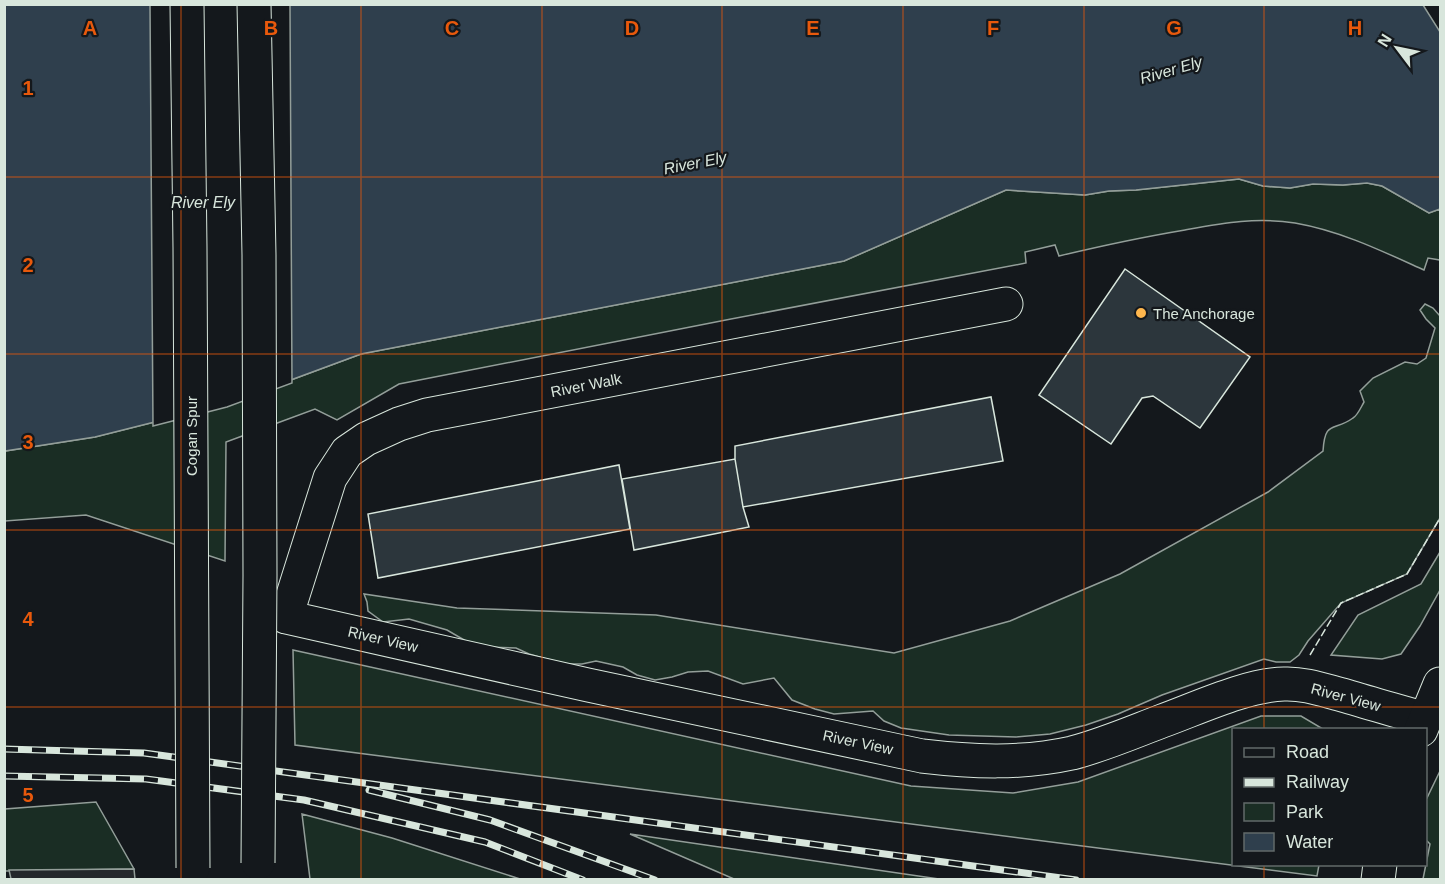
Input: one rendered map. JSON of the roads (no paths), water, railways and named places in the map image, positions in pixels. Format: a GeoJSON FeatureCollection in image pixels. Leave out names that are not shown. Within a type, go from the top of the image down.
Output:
{"type":"FeatureCollection","features":[{"type":"Feature","properties":{"kind":"street","name":"Cogan Spur"},"geometry":{"type":"LineString","coordinates":[[187,4],[193,868]]}},
{"type":"Feature","properties":{"kind":"street"},"geometry":{"type":"LineString","coordinates":[[254,4],[259,255],[258,863]]}},
{"type":"Feature","properties":{"kind":"street","name":"River Walk"},"geometry":{"type":"LineString","coordinates":[[286,617],[330,478],[347,452],[366,439],[399,424],[439,413],[1006,304]]}},
{"type":"Feature","properties":{"kind":"street","name":"River View"},"geometry":{"type":"LineString","coordinates":[[286,617],[588,686],[922,756],[961,760],[1003,762],[1041,759],[1073,752],[1113,740],[1240,692],[1266,685],[1287,684],[1311,687],[1423,724]]}},
{"type":"Feature","properties":{"kind":"street"},"geometry":{"type":"LineString","coordinates":[[1423,724],[1440,684]]}},
{"type":"Feature","properties":{"kind":"water","name":"River Ely"},"geometry":{"type":"Polygon","coordinates":[[[5,5],[1440,5],[1440,209],[1429,213],[1382,186],[1367,183],[1313,184],[1290,188],[1263,186],[1239,179],[1085,195],[1006,190],[844,261],[361,354],[226,404],[95,437],[5,451],[5,5]]]}},
{"type":"Feature","properties":{"kind":"railway"},"geometry":{"type":"LineString","coordinates":[[4,749],[144,753],[1076,880]]}},
{"type":"Feature","properties":{"kind":"railway"},"geometry":{"type":"LineString","coordinates":[[4,776],[146,779],[304,800],[485,842],[583,880]]}},
{"type":"Feature","properties":{"kind":"railway"},"geometry":{"type":"LineString","coordinates":[[369,790],[490,820],[655,880]]}},
{"type":"Feature","properties":{"kind":"place","name":"The Anchorage"},"geometry":{"type":"Point","coordinates":[1141,313]}}]}
